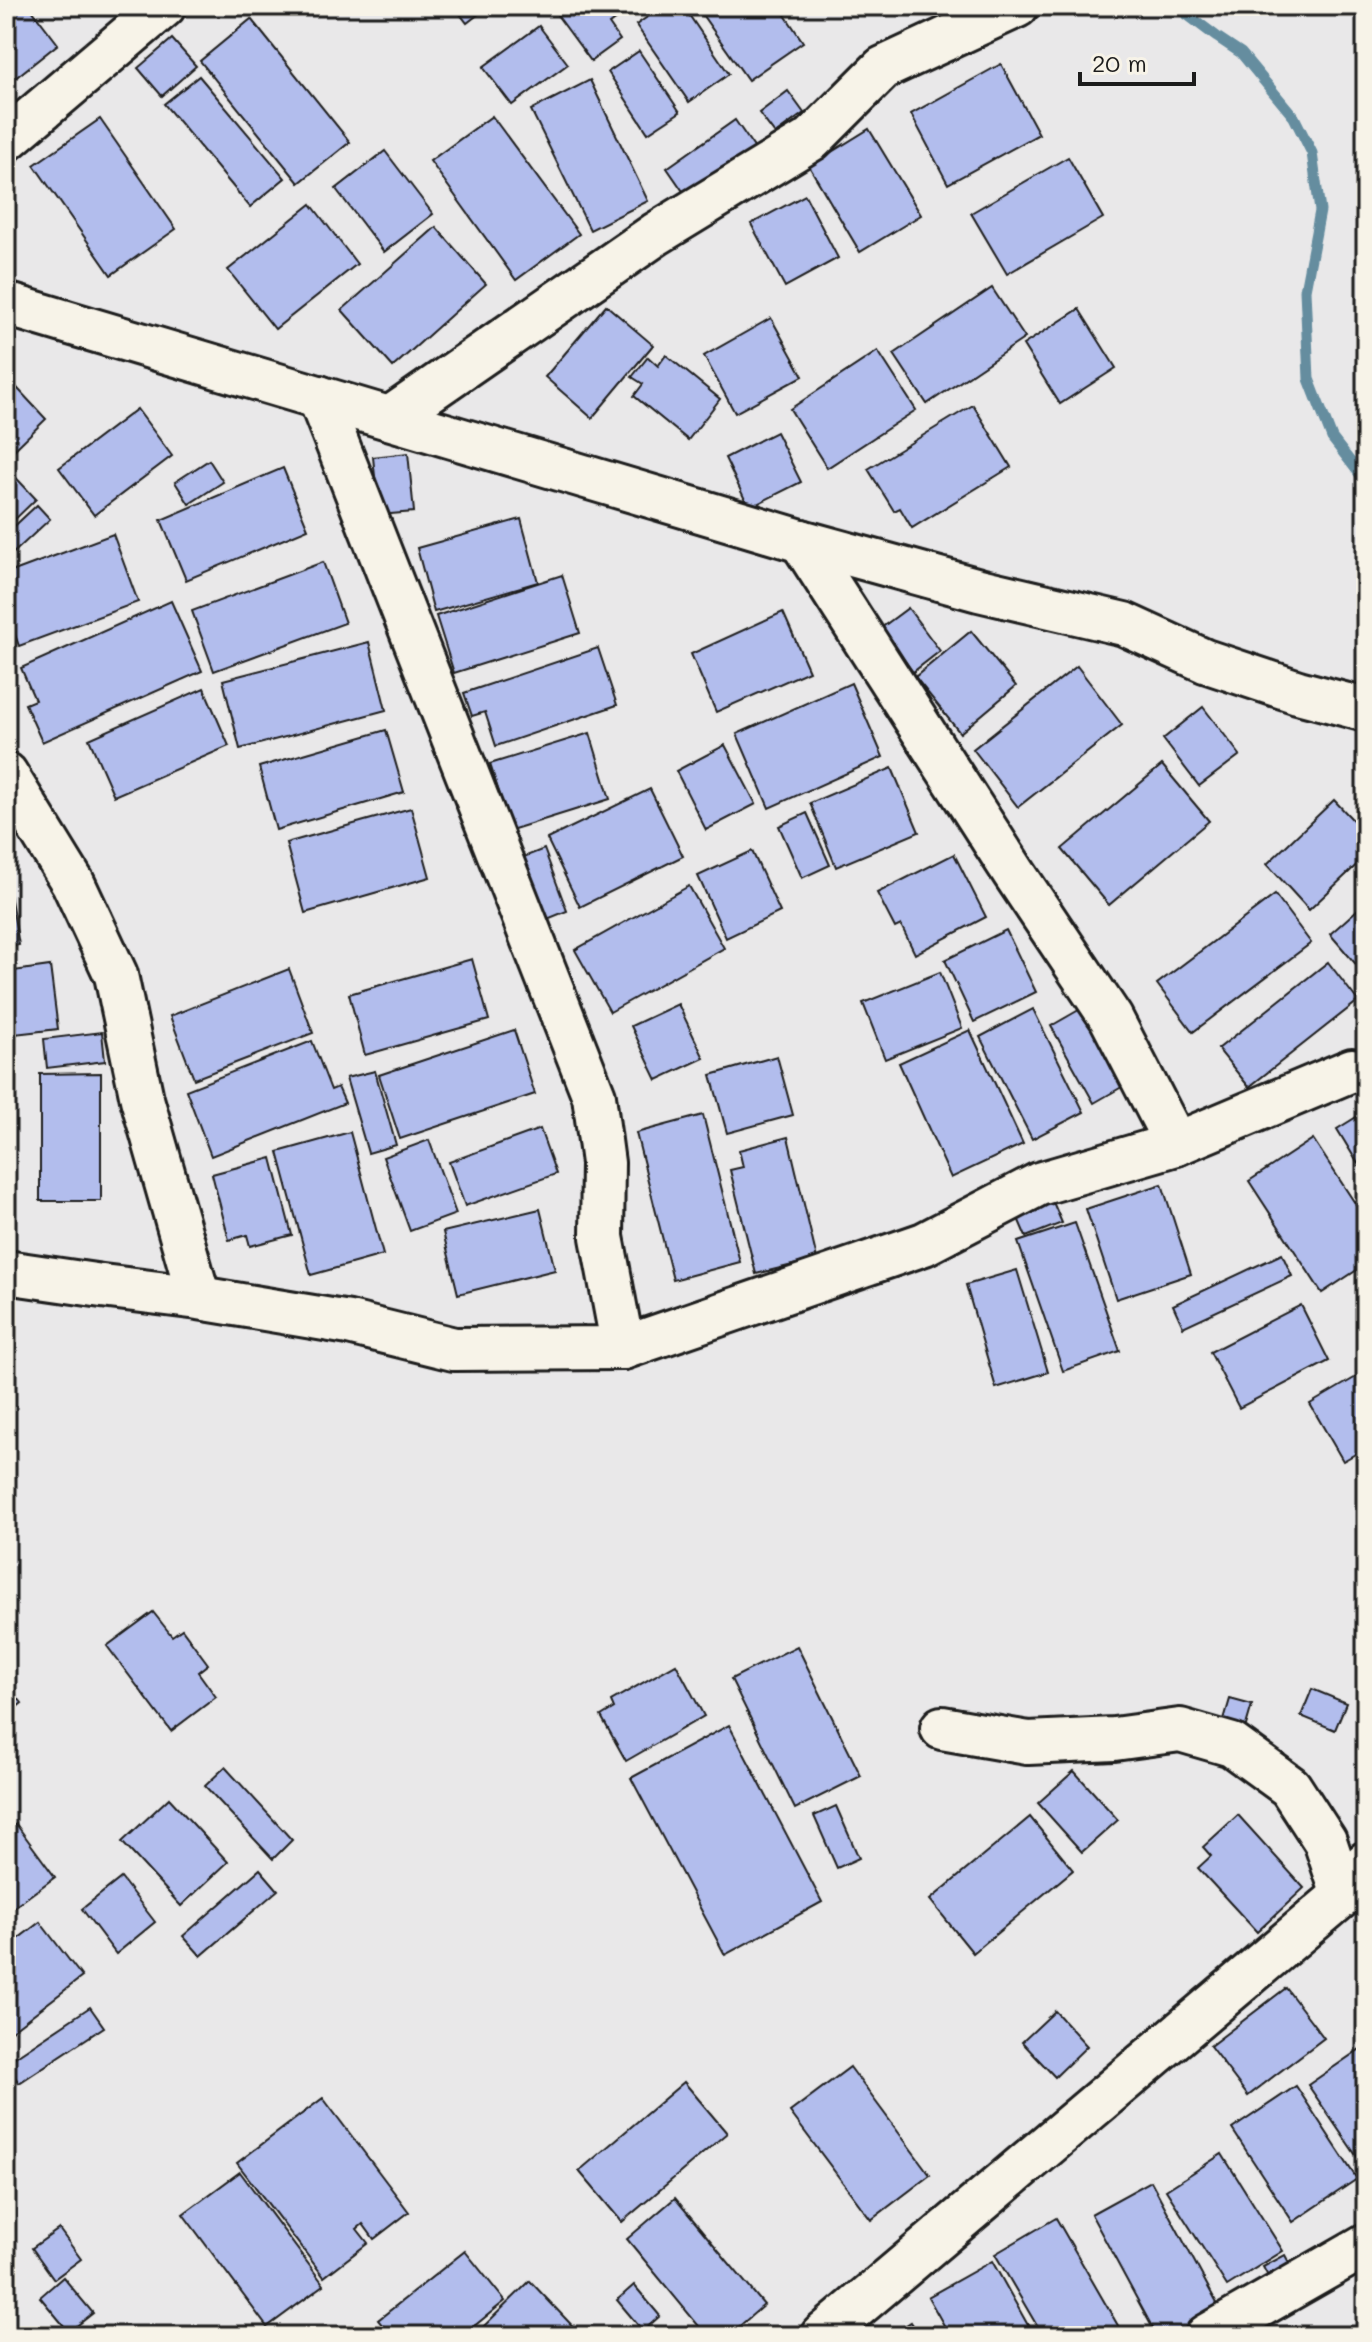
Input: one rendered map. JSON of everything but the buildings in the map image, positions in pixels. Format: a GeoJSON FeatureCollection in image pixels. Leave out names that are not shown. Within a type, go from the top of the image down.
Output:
{"type":"FeatureCollection","features":[{"type":"Feature","properties":{"kind":"street"},"geometry":{"type":"LineString","coordinates":[[6,140],[164,6]]}},
{"type":"Feature","properties":{"kind":"street"},"geometry":{"type":"LineString","coordinates":[[390,418],[656,234],[812,139],[883,68],[1017,6]]}},
{"type":"Feature","properties":{"kind":"street"},"geometry":{"type":"LineString","coordinates":[[6,304],[801,541],[979,590],[1124,624],[1205,661],[1298,692],[1366,710]]}},
{"type":"Feature","properties":{"kind":"street"},"geometry":{"type":"LineString","coordinates":[[319,397],[594,1096],[603,1163],[602,1237],[623,1348]]}},
{"type":"Feature","properties":{"kind":"street"},"geometry":{"type":"LineString","coordinates":[[801,541],[1111,1018],[1176,1144]]}},
{"type":"Feature","properties":{"kind":"street"},"geometry":{"type":"LineString","coordinates":[[6,774],[73,883],[116,975],[142,1099],[199,1298]]}},
{"type":"Feature","properties":{"kind":"street"},"geometry":{"type":"LineString","coordinates":[[6,1272],[199,1298],[349,1323],[454,1349],[623,1348],[924,1244],[1039,1184],[1176,1144],[1352,1070]]}},
{"type":"Feature","properties":{"kind":"street"},"geometry":{"type":"LineString","coordinates":[[822,2336],[1355,1879],[1325,1841],[1290,1787],[1232,1745],[1180,1730],[1114,1739],[1028,1743],[942,1728]]}},
{"type":"Feature","properties":{"kind":"street"},"geometry":{"type":"LineString","coordinates":[[1207,2336],[1366,2245]]}},
{"type":"Feature","properties":{"kind":"waterway"},"geometry":{"type":"LineString","coordinates":[[1176,6],[1241,53],[1294,117],[1312,153],[1320,211],[1305,290],[1309,379],[1332,438],[1366,482]]}}]}
